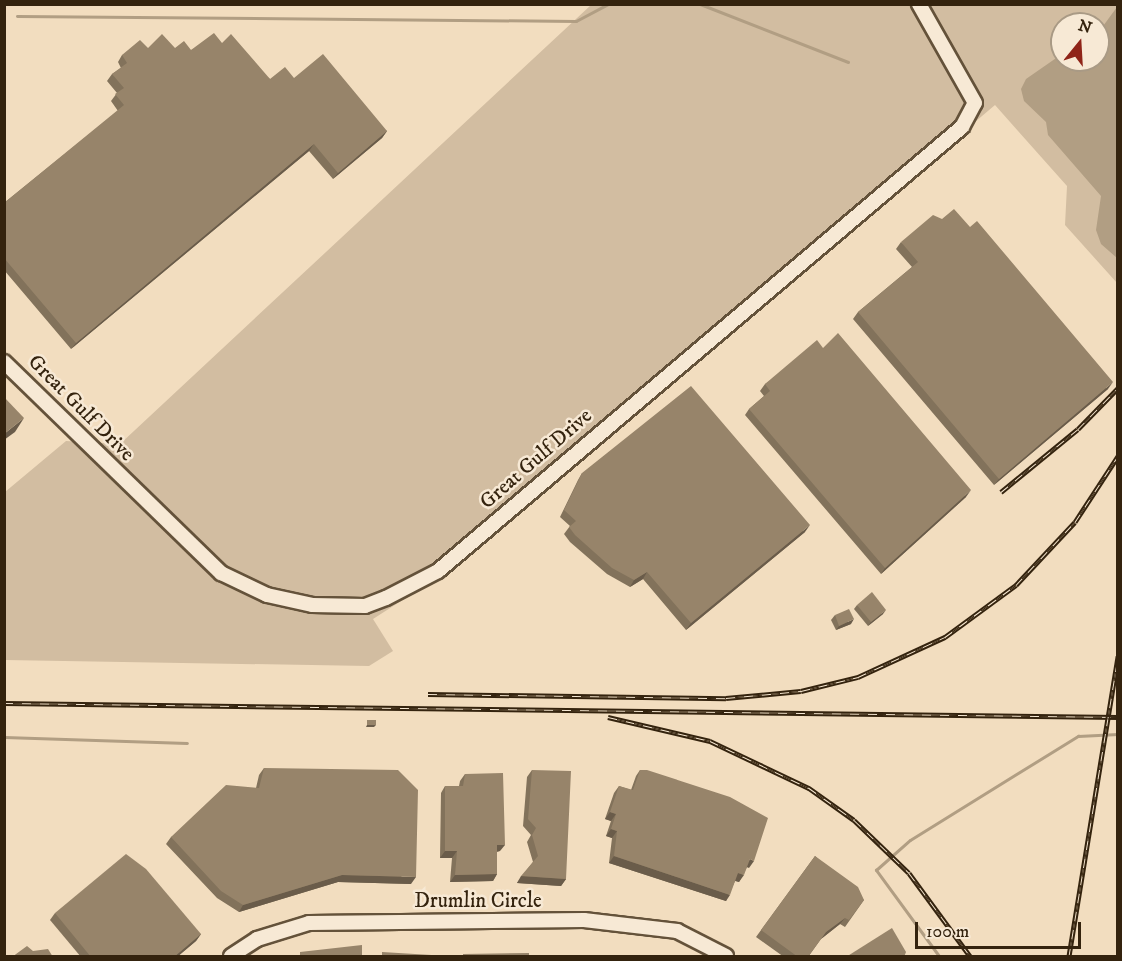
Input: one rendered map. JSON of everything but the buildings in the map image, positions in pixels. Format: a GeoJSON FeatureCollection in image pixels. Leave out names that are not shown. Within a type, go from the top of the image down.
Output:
{"type":"FeatureCollection","features":[{"type":"Feature","properties":{"kind":"street","name":"Great Gulf Drive"},"geometry":{"type":"LineString","coordinates":[[4,362],[221,573],[267,595],[312,605],[365,606],[386,598],[438,571],[962,127],[975,103],[919,4]]}},
{"type":"Feature","properties":{"kind":"street","name":"Drumlin Circle"},"geometry":{"type":"LineString","coordinates":[[231,957],[257,939],[309,923],[584,920],[677,931],[726,957]]}},
{"type":"Feature","properties":{"kind":"shaded area"},"geometry":{"type":"Polygon","coordinates":[[[591,5],[1117,5],[1117,283],[1065,225],[1067,186],[995,105],[437,578],[373,619],[393,651],[369,666],[5,660],[5,492],[66,441],[120,444],[591,5]]]}},
{"type":"Feature","properties":{"kind":"shaded area"},"geometry":{"type":"Polygon","coordinates":[[[1117,7],[1117,258],[1101,244],[1096,230],[1101,196],[1048,135],[1046,122],[1024,101],[1021,89],[1026,79],[1050,62],[1050,72],[1110,72],[1110,17],[1117,7]]]}},
{"type":"Feature","properties":{"kind":"waterway"},"geometry":{"type":"LineString","coordinates":[[17,16],[576,21],[608,4]]}},
{"type":"Feature","properties":{"kind":"waterway"},"geometry":{"type":"LineString","coordinates":[[700,4],[848,62]]}},
{"type":"Feature","properties":{"kind":"waterway"},"geometry":{"type":"LineString","coordinates":[[939,956],[876,870],[910,840],[1078,736],[1118,734]]}},
{"type":"Feature","properties":{"kind":"waterway"},"geometry":{"type":"LineString","coordinates":[[4,737],[187,743]]}},
{"type":"Feature","properties":{"kind":"railway"},"geometry":{"type":"LineString","coordinates":[[1001,492],[1078,429],[1118,388]]}},
{"type":"Feature","properties":{"kind":"railway"},"geometry":{"type":"LineString","coordinates":[[428,694],[726,698],[801,691],[858,677],[945,637],[1016,585],[1075,522],[1118,456]]}},
{"type":"Feature","properties":{"kind":"railway"},"geometry":{"type":"LineString","coordinates":[[1069,956],[1118,656]]}},
{"type":"Feature","properties":{"kind":"railway"},"geometry":{"type":"LineString","coordinates":[[4,703],[1118,717]]}},
{"type":"Feature","properties":{"kind":"railway"},"geometry":{"type":"LineString","coordinates":[[608,717],[710,741],[809,788],[854,820],[909,873],[970,956]]}}]}
